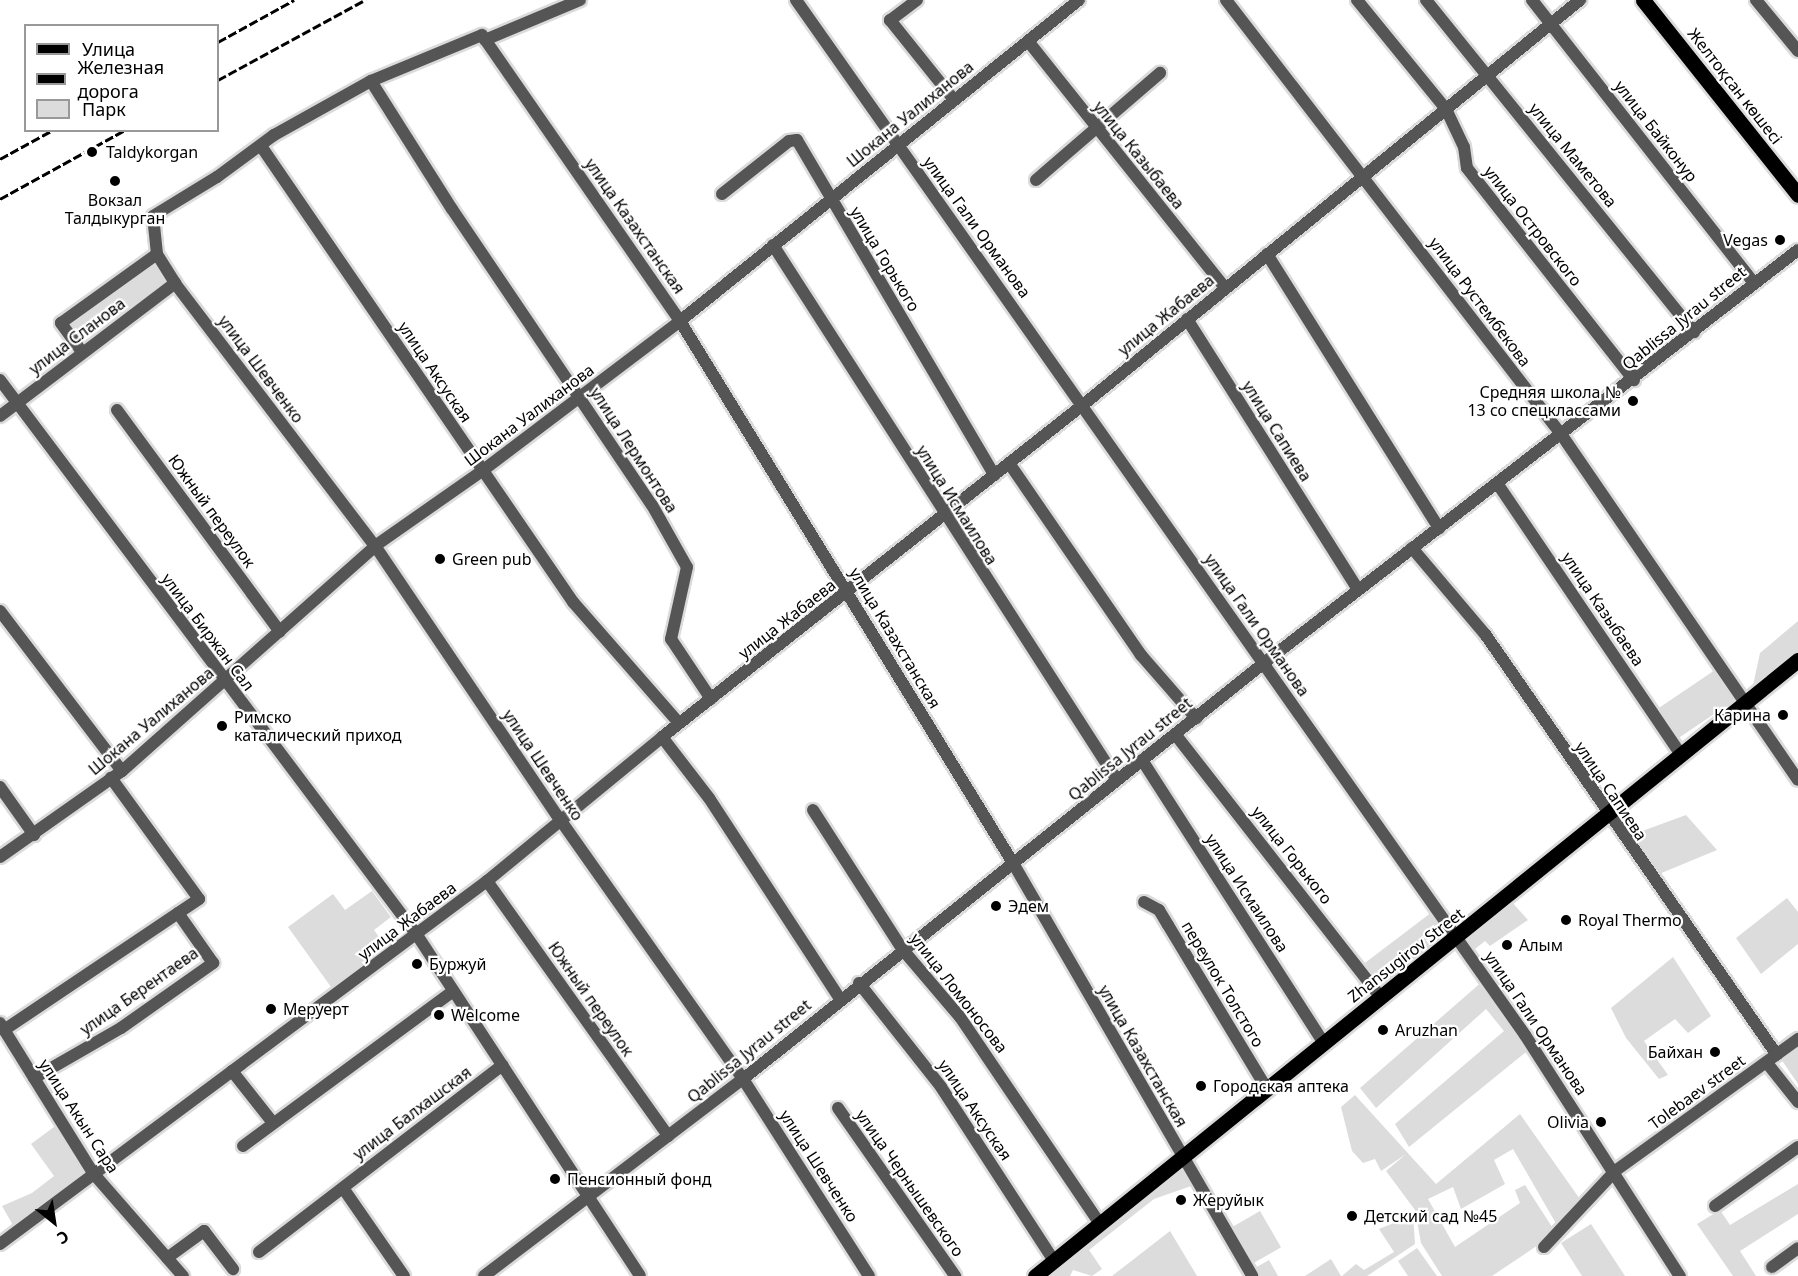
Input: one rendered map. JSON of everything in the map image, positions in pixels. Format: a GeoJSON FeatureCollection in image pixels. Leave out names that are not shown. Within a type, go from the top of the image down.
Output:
{"type":"FeatureCollection","features":[{"type":"Feature","properties":{"kind":"main road","name":"Желтоқсан көшесі"},"geometry":{"type":"LineString","coordinates":[[1643,0],[1798,195]]}},
{"type":"Feature","properties":{"kind":"main road","name":"Zhansugirov Street"},"geometry":{"type":"LineString","coordinates":[[1035,1276],[1458,938],[1798,660]]}},
{"type":"Feature","properties":{"kind":"street"},"geometry":{"type":"LineString","coordinates":[[82,352],[61,323],[157,254],[153,216],[261,146],[274,135],[371,81],[580,0]]}},
{"type":"Feature","properties":{"kind":"street","name":"улица Гали Орманова"},"geometry":{"type":"LineString","coordinates":[[796,0],[1084,404],[1458,938],[1615,1171],[1680,1276]]}},
{"type":"Feature","properties":{"kind":"street"},"geometry":{"type":"LineString","coordinates":[[917,0],[890,20],[954,100]]}},
{"type":"Feature","properties":{"kind":"street","name":"Шокана Уалиханова"},"geometry":{"type":"LineString","coordinates":[[0,857],[122,771],[375,546],[482,471],[680,321],[897,144],[1079,0]]}},
{"type":"Feature","properties":{"kind":"street","name":"улица Рустембекова"},"geometry":{"type":"LineString","coordinates":[[1226,0],[1561,434],[1743,704],[1798,780]]}},
{"type":"Feature","properties":{"kind":"street","name":"улица Островского"},"geometry":{"type":"LineString","coordinates":[[1357,0],[1446,109],[1464,147],[1467,168],[1634,380]]}},
{"type":"Feature","properties":{"kind":"street","name":"улица Маметова"},"geometry":{"type":"LineString","coordinates":[[1426,0],[1694,332]]}},
{"type":"Feature","properties":{"kind":"street","name":"улица Байконур"},"geometry":{"type":"LineString","coordinates":[[1532,0],[1754,283]]}},
{"type":"Feature","properties":{"kind":"street","name":"улица Жабаева"},"geometry":{"type":"LineString","coordinates":[[0,1244],[417,935],[487,880],[679,723],[848,593],[1084,404],[1580,0]]}},
{"type":"Feature","properties":{"kind":"street"},"geometry":{"type":"LineString","coordinates":[[1756,0],[1798,51]]}},
{"type":"Feature","properties":{"kind":"street","name":"улица Казахстанская"},"geometry":{"type":"LineString","coordinates":[[483,37],[680,321],[1013,863],[1252,1276]]}},
{"type":"Feature","properties":{"kind":"street","name":"улица Казыбаева"},"geometry":{"type":"LineString","coordinates":[[1028,41],[1225,288]]}},
{"type":"Feature","properties":{"kind":"street"},"geometry":{"type":"LineString","coordinates":[[1036,180],[1160,73]]}},
{"type":"Feature","properties":{"kind":"street","name":"улица Лермонтова"},"geometry":{"type":"LineString","coordinates":[[371,81],[452,209],[652,505],[687,567],[671,639],[711,699]]}},
{"type":"Feature","properties":{"kind":"street","name":"улица Горького"},"geometry":{"type":"LineString","coordinates":[[722,194],[789,141],[797,140],[994,475]]}},
{"type":"Feature","properties":{"kind":"street","name":"улица Аксуская"},"geometry":{"type":"LineString","coordinates":[[261,146],[573,602],[679,723]]}},
{"type":"Feature","properties":{"kind":"street","name":"улица Исмаилова"},"geometry":{"type":"LineString","coordinates":[[773,245],[944,515],[1117,780]]}},
{"type":"Feature","properties":{"kind":"street","name":"Qablissa Jyrau street"},"geometry":{"type":"LineString","coordinates":[[484,1276],[743,1079],[840,999],[1264,663],[1634,380],[1798,250]]}},
{"type":"Feature","properties":{"kind":"street","name":"улица Шевченко"},"geometry":{"type":"LineString","coordinates":[[157,254],[175,283],[375,546],[560,820],[743,1079],[869,1276]]}},
{"type":"Feature","properties":{"kind":"street"},"geometry":{"type":"LineString","coordinates":[[1267,254],[1439,528]]}},
{"type":"Feature","properties":{"kind":"street","name":"улица Сланова"},"geometry":{"type":"LineString","coordinates":[[0,416],[175,283]]}},
{"type":"Feature","properties":{"kind":"street","name":"улица Сапиева"},"geometry":{"type":"LineString","coordinates":[[1187,319],[1358,590]]}},
{"type":"Feature","properties":{"kind":"street","name":"улица Биржан Сал"},"geometry":{"type":"LineString","coordinates":[[0,380],[224,682],[417,935],[590,1194],[640,1276]]}},
{"type":"Feature","properties":{"kind":"street","name":"Южный переулок"},"geometry":{"type":"LineString","coordinates":[[117,410],[280,632]]}},
{"type":"Feature","properties":{"kind":"street"},"geometry":{"type":"LineString","coordinates":[[1010,463],[1141,655],[1196,718]]}},
{"type":"Feature","properties":{"kind":"street","name":"улица Казыбаева"},"geometry":{"type":"LineString","coordinates":[[1497,483],[1681,754]]}},
{"type":"Feature","properties":{"kind":"street","name":"улица Сапиева"},"geometry":{"type":"LineString","coordinates":[[1412,548],[1485,634],[1772,1059],[1798,1102]]}},
{"type":"Feature","properties":{"kind":"street"},"geometry":{"type":"LineString","coordinates":[[0,611],[122,771]]}},
{"type":"Feature","properties":{"kind":"street","name":"улица Горького"},"geometry":{"type":"LineString","coordinates":[[1175,734],[1381,998]]}},
{"type":"Feature","properties":{"kind":"street"},"geometry":{"type":"LineString","coordinates":[[662,737],[709,798],[840,999]]}},
{"type":"Feature","properties":{"kind":"street","name":"улица Исмаилова"},"geometry":{"type":"LineString","coordinates":[[1142,760],[1324,1044]]}},
{"type":"Feature","properties":{"kind":"street"},"geometry":{"type":"LineString","coordinates":[[2,1027],[199,899],[111,778]]}},
{"type":"Feature","properties":{"kind":"street"},"geometry":{"type":"LineString","coordinates":[[0,787],[34,834]]}},
{"type":"Feature","properties":{"kind":"street","name":"улица Ломоносова"},"geometry":{"type":"LineString","coordinates":[[813,810],[903,950],[960,1017],[1100,1224]]}},
{"type":"Feature","properties":{"kind":"street","name":"Южный переулок"},"geometry":{"type":"LineString","coordinates":[[487,880],[668,1136]]}},
{"type":"Feature","properties":{"kind":"street","name":"переулок Толстого"},"geometry":{"type":"LineString","coordinates":[[1144,902],[1159,910],[1267,1089]]}},
{"type":"Feature","properties":{"kind":"street","name":"улица Берентаева"},"geometry":{"type":"LineString","coordinates":[[34,1078],[121,1028],[213,963],[178,913]]}},
{"type":"Feature","properties":{"kind":"street","name":"улица Аксуская"},"geometry":{"type":"LineString","coordinates":[[859,984],[941,1087],[1054,1261]]}},
{"type":"Feature","properties":{"kind":"street"},"geometry":{"type":"LineString","coordinates":[[243,1146],[453,991]]}},
{"type":"Feature","properties":{"kind":"street","name":"улица Акын Сара"},"geometry":{"type":"LineString","coordinates":[[2,1027],[93,1173],[183,1276]]}},
{"type":"Feature","properties":{"kind":"street","name":"Tolebaev street"},"geometry":{"type":"LineString","coordinates":[[1544,1247],[1615,1171],[1798,1039]]}},
{"type":"Feature","properties":{"kind":"street","name":"улица Балхашская"},"geometry":{"type":"LineString","coordinates":[[259,1252],[502,1065]]}},
{"type":"Feature","properties":{"kind":"street"},"geometry":{"type":"LineString","coordinates":[[232,1071],[273,1123]]}},
{"type":"Feature","properties":{"kind":"street","name":"улица Чернышевского"},"geometry":{"type":"LineString","coordinates":[[837,1108],[955,1276]]}},
{"type":"Feature","properties":{"kind":"street"},"geometry":{"type":"LineString","coordinates":[[1715,1206],[1798,1147]]}},
{"type":"Feature","properties":{"kind":"street"},"geometry":{"type":"LineString","coordinates":[[342,1188],[404,1276]]}},
{"type":"Feature","properties":{"kind":"street"},"geometry":{"type":"LineString","coordinates":[[167,1258],[204,1230],[233,1269]]}},
{"type":"Feature","properties":{"kind":"street"},"geometry":{"type":"LineString","coordinates":[[1772,1267],[1798,1248]]}},
{"type":"Feature","properties":{"kind":"green space"},"geometry":{"type":"Polygon","coordinates":[[[156,258],[171,283],[75,341],[60,316],[156,258]]]}},
{"type":"Feature","properties":{"kind":"green space"},"geometry":{"type":"Polygon","coordinates":[[[1798,621],[1798,652],[1752,690],[1760,653],[1798,621]]]}},
{"type":"Feature","properties":{"kind":"green space"},"geometry":{"type":"Polygon","coordinates":[[[1715,670],[1735,700],[1677,739],[1657,709],[1715,670]]]}},
{"type":"Feature","properties":{"kind":"green space"},"geometry":{"type":"Polygon","coordinates":[[[1686,815],[1717,850],[1659,874],[1626,837],[1686,815]]]}},
{"type":"Feature","properties":{"kind":"green space"},"geometry":{"type":"Polygon","coordinates":[[[372,891],[391,917],[374,930],[386,947],[331,987],[288,927],[333,894],[345,910],[372,891]]]}},
{"type":"Feature","properties":{"kind":"green space"},"geometry":{"type":"Polygon","coordinates":[[[1787,898],[1798,912],[1798,944],[1761,974],[1736,938],[1787,898]]]}},
{"type":"Feature","properties":{"kind":"green space"},"geometry":{"type":"Polygon","coordinates":[[[1511,901],[1528,920],[1490,946],[1485,941],[1475,949],[1465,938],[1511,901]]]}},
{"type":"Feature","properties":{"kind":"green space"},"geometry":{"type":"Polygon","coordinates":[[[1432,912],[1447,933],[1355,1005],[1359,983],[1353,972],[1432,912]]]}},
{"type":"Feature","properties":{"kind":"green space"},"geometry":{"type":"Polygon","coordinates":[[[1673,957],[1711,1016],[1688,1033],[1675,1019],[1644,1041],[1668,1075],[1659,1079],[1626,1038],[1611,1008],[1673,957]]]}},
{"type":"Feature","properties":{"kind":"green space"},"geometry":{"type":"Polygon","coordinates":[[[1484,980],[1531,1048],[1409,1147],[1395,1124],[1504,1031],[1486,1009],[1376,1108],[1360,1088],[1484,980]]]}},
{"type":"Feature","properties":{"kind":"green space"},"geometry":{"type":"Polygon","coordinates":[[[1798,1046],[1798,1084],[1781,1059],[1798,1046]]]}},
{"type":"Feature","properties":{"kind":"green space"},"geometry":{"type":"Polygon","coordinates":[[[1355,1095],[1436,1184],[1520,1114],[1582,1202],[1558,1227],[1513,1149],[1494,1160],[1505,1184],[1461,1209],[1453,1187],[1428,1199],[1455,1247],[1520,1203],[1515,1190],[1525,1185],[1556,1233],[1492,1276],[1442,1276],[1421,1243],[1415,1210],[1386,1171],[1406,1154],[1381,1171],[1375,1159],[1363,1163],[1352,1151],[1341,1107],[1355,1095]]]}},
{"type":"Feature","properties":{"kind":"green space"},"geometry":{"type":"Polygon","coordinates":[[[58,1124],[88,1172],[14,1227],[2,1206],[32,1193],[54,1176],[31,1144],[58,1124]]]}},
{"type":"Feature","properties":{"kind":"green space"},"geometry":{"type":"Polygon","coordinates":[[[1182,1163],[1194,1185],[1154,1199],[1089,1250],[1102,1269],[1092,1276],[1073,1270],[1070,1276],[1040,1276],[1182,1163]]]}},
{"type":"Feature","properties":{"kind":"green space"},"geometry":{"type":"Polygon","coordinates":[[[1798,1184],[1798,1214],[1740,1251],[1756,1276],[1733,1276],[1697,1224],[1720,1210],[1730,1225],[1798,1184]]]}},
{"type":"Feature","properties":{"kind":"green space"},"geometry":{"type":"Polygon","coordinates":[[[1260,1211],[1281,1247],[1251,1265],[1230,1228],[1260,1211]]]}},
{"type":"Feature","properties":{"kind":"green space"},"geometry":{"type":"Polygon","coordinates":[[[1413,1215],[1415,1244],[1367,1276],[1342,1276],[1356,1264],[1364,1270],[1394,1252],[1379,1229],[1413,1215]]]}},
{"type":"Feature","properties":{"kind":"green space"},"geometry":{"type":"Polygon","coordinates":[[[1591,1224],[1625,1276],[1582,1276],[1561,1243],[1591,1224]]]}},
{"type":"Feature","properties":{"kind":"green space"},"geometry":{"type":"Polygon","coordinates":[[[1170,1231],[1197,1276],[1112,1276],[1170,1231]]]}},
{"type":"Feature","properties":{"kind":"green space"},"geometry":{"type":"Polygon","coordinates":[[[1417,1248],[1437,1276],[1408,1276],[1398,1261],[1417,1248]]]}},
{"type":"Feature","properties":{"kind":"green space"},"geometry":{"type":"Polygon","coordinates":[[[1331,1259],[1341,1276],[1305,1276],[1331,1259]]]}},
{"type":"Feature","properties":{"kind":"green space"},"geometry":{"type":"Polygon","coordinates":[[[1269,1260],[1278,1276],[1257,1276],[1253,1269],[1269,1260]]]}},
{"type":"Feature","properties":{"kind":"railway"},"geometry":{"type":"LineString","coordinates":[[219,41],[294,0]]}},
{"type":"Feature","properties":{"kind":"railway"},"geometry":{"type":"LineString","coordinates":[[219,79],[365,0]]}},
{"type":"Feature","properties":{"kind":"railway"},"geometry":{"type":"LineString","coordinates":[[0,159],[49,132]]}},
{"type":"Feature","properties":{"kind":"railway"},"geometry":{"type":"LineString","coordinates":[[0,199],[121,132]]}},
{"type":"Feature","properties":{"kind":"place","name":"Taldykorgan"},"geometry":{"type":"Point","coordinates":[92,152]}},
{"type":"Feature","properties":{"kind":"place","name":"Вокзал Талдыкурган"},"geometry":{"type":"Point","coordinates":[115,181]}},
{"type":"Feature","properties":{"kind":"place","name":"Vegas"},"geometry":{"type":"Point","coordinates":[1780,240]}},
{"type":"Feature","properties":{"kind":"place","name":"Средняя школа № 13 со спецклассами"},"geometry":{"type":"Point","coordinates":[1633,401]}},
{"type":"Feature","properties":{"kind":"place","name":"Green pub"},"geometry":{"type":"Point","coordinates":[440,559]}},
{"type":"Feature","properties":{"kind":"place","name":"Карина"},"geometry":{"type":"Point","coordinates":[1783,715]}},
{"type":"Feature","properties":{"kind":"place","name":"Римско каталический приход"},"geometry":{"type":"Point","coordinates":[222,726]}},
{"type":"Feature","properties":{"kind":"place","name":"Эдем"},"geometry":{"type":"Point","coordinates":[996,906]}},
{"type":"Feature","properties":{"kind":"place","name":"Royal Thermo"},"geometry":{"type":"Point","coordinates":[1566,920]}},
{"type":"Feature","properties":{"kind":"place","name":"Алым"},"geometry":{"type":"Point","coordinates":[1507,945]}},
{"type":"Feature","properties":{"kind":"place","name":"Буржуй"},"geometry":{"type":"Point","coordinates":[417,964]}},
{"type":"Feature","properties":{"kind":"place","name":"Меруерт"},"geometry":{"type":"Point","coordinates":[271,1009]}},
{"type":"Feature","properties":{"kind":"place","name":"Welcome"},"geometry":{"type":"Point","coordinates":[439,1015]}},
{"type":"Feature","properties":{"kind":"place","name":"Aruzhan"},"geometry":{"type":"Point","coordinates":[1383,1030]}},
{"type":"Feature","properties":{"kind":"place","name":"Байхан"},"geometry":{"type":"Point","coordinates":[1715,1052]}},
{"type":"Feature","properties":{"kind":"place","name":"Городская аптека"},"geometry":{"type":"Point","coordinates":[1201,1086]}},
{"type":"Feature","properties":{"kind":"place","name":"Olivia"},"geometry":{"type":"Point","coordinates":[1601,1122]}},
{"type":"Feature","properties":{"kind":"place","name":"Пенсионный фонд"},"geometry":{"type":"Point","coordinates":[555,1179]}},
{"type":"Feature","properties":{"kind":"place","name":"Жеруйык"},"geometry":{"type":"Point","coordinates":[1181,1200]}},
{"type":"Feature","properties":{"kind":"place","name":"Детский сад №45"},"geometry":{"type":"Point","coordinates":[1352,1216]}}]}
